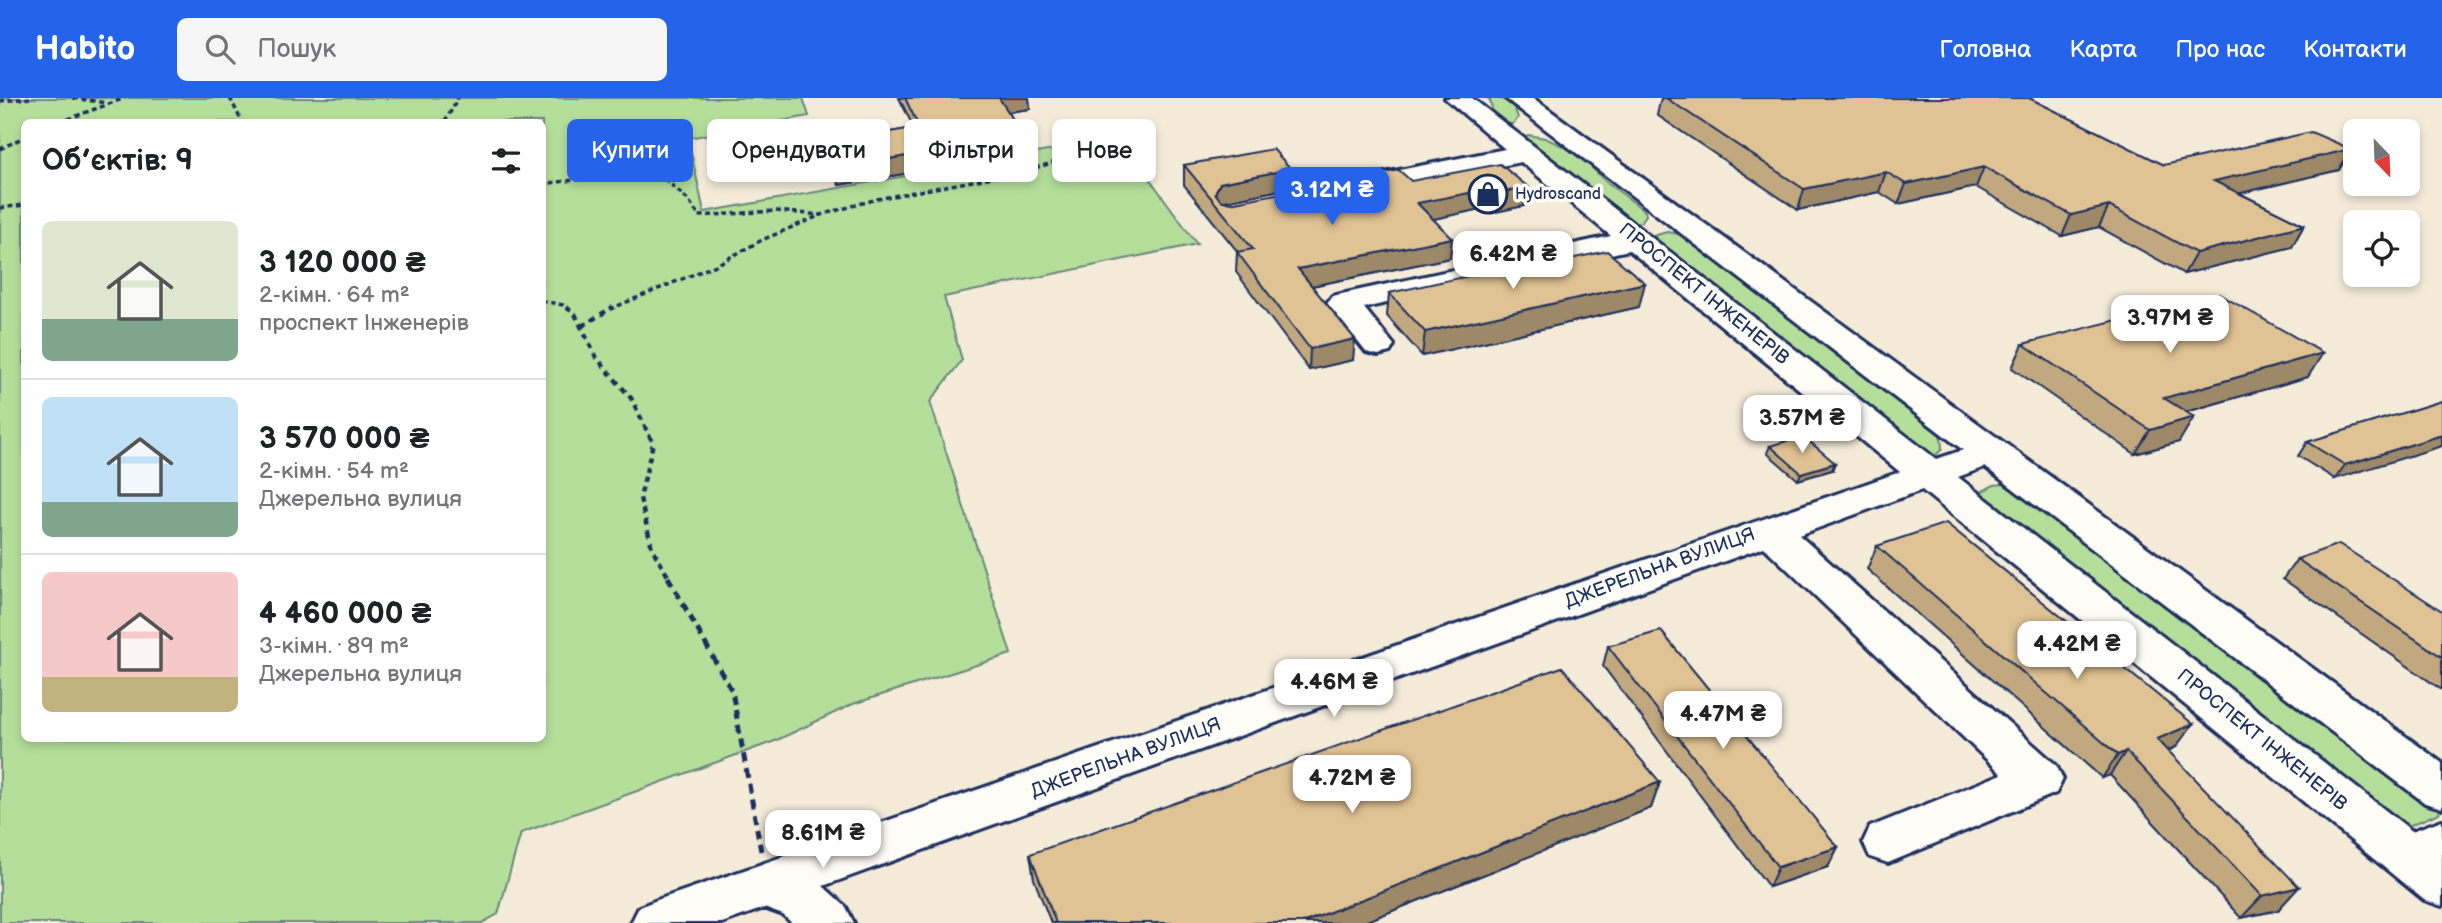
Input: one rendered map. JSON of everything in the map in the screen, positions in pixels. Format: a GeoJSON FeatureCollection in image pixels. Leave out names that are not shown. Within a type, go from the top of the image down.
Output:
{"type":"FeatureCollection","features":[{"type":"Feature","properties":{"kind":"street","name":"ПРОСПЕКТ ІНЖЕНЕРІВ"},"geometry":{"type":"LineString","coordinates":[[1457,98],[1929,473],[2430,861]]}},
{"type":"Feature","properties":{"kind":"street"},"geometry":{"type":"LineString","coordinates":[[1517,98],[2442,789]]}},
{"type":"Feature","properties":{"kind":"street"},"geometry":{"type":"LineString","coordinates":[[1326,193],[1527,153]]}},
{"type":"Feature","properties":{"kind":"street"},"geometry":{"type":"LineString","coordinates":[[1378,345],[1343,303],[1636,240]]}},
{"type":"Feature","properties":{"kind":"street","name":"ДЖЕРЕЛЬНА ВУЛИЦЯ"},"geometry":{"type":"LineString","coordinates":[[657,923],[1990,453]]}},
{"type":"Feature","properties":{"kind":"street"},"geometry":{"type":"LineString","coordinates":[[1769,529],[2039,779],[1888,842]]}},
{"type":"Feature","properties":{"kind":"street"},"geometry":{"type":"LineString","coordinates":[[768,886],[801,899],[828,923]]}},
{"type":"Feature","properties":{"kind":"path"},"geometry":{"type":"LineString","coordinates":[[0,101],[30,98]]}},
{"type":"Feature","properties":{"kind":"path"},"geometry":{"type":"LineString","coordinates":[[73,98],[107,103]]}},
{"type":"Feature","properties":{"kind":"path"},"geometry":{"type":"LineString","coordinates":[[67,119],[125,98]]}},
{"type":"Feature","properties":{"kind":"path"},"geometry":{"type":"LineString","coordinates":[[230,98],[240,119]]}},
{"type":"Feature","properties":{"kind":"path"},"geometry":{"type":"LineString","coordinates":[[447,119],[458,98]]}},
{"type":"Feature","properties":{"kind":"path"},"geometry":{"type":"LineString","coordinates":[[0,149],[21,138]]}},
{"type":"Feature","properties":{"kind":"path"},"geometry":{"type":"LineString","coordinates":[[582,326],[617,305],[716,265],[762,240],[821,215],[877,199],[1026,171],[1052,163]]}},
{"type":"Feature","properties":{"kind":"path"},"geometry":{"type":"LineString","coordinates":[[546,184],[655,170],[689,201],[699,216],[766,209],[796,210],[821,215]]}},
{"type":"Feature","properties":{"kind":"path"},"geometry":{"type":"LineString","coordinates":[[0,208],[21,205]]}},
{"type":"Feature","properties":{"kind":"path"},"geometry":{"type":"LineString","coordinates":[[546,302],[563,305],[575,314],[596,357],[631,398],[653,443],[640,498],[652,548],[732,691],[768,886]]}},
{"type":"Feature","properties":{"kind":"green space"},"geometry":{"type":"Polygon","coordinates":[[[0,98],[803,98],[809,116],[792,119],[707,119],[707,135],[693,137],[693,119],[567,119],[567,182],[693,182],[693,161],[704,212],[873,182],[890,182],[890,179],[904,176],[904,182],[1038,182],[1038,153],[1052,150],[1052,182],[1152,182],[1197,244],[944,297],[962,360],[930,402],[1011,654],[853,704],[775,741],[521,833],[498,914],[482,923],[0,923],[0,98]]]}},
{"type":"Feature","properties":{"kind":"green space"},"geometry":{"type":"Polygon","coordinates":[[[1487,98],[1499,98],[1511,103],[1518,118],[1513,124],[1502,123],[1493,113],[1487,98]]]}},
{"type":"Feature","properties":{"kind":"green space"},"geometry":{"type":"Polygon","coordinates":[[[1528,135],[1545,138],[1578,153],[1604,180],[1645,211],[1646,215],[1641,222],[1635,223],[1624,217],[1525,139],[1528,135]]]}},
{"type":"Feature","properties":{"kind":"green space"},"geometry":{"type":"Polygon","coordinates":[[[1667,232],[1694,242],[1839,357],[1931,422],[1938,431],[1942,449],[1934,457],[1929,457],[1655,243],[1653,236],[1667,232]]]}},
{"type":"Feature","properties":{"kind":"green space"},"geometry":{"type":"Polygon","coordinates":[[[2004,484],[2019,489],[2441,805],[2439,813],[2411,825],[2399,824],[1986,503],[1981,492],[1994,485],[2004,484]]]}},
{"type":"Feature","properties":{"kind":"building"},"geometry":{"type":"Polygon","coordinates":[[[905,98],[999,98],[1013,119],[915,119],[905,98]]]}},
{"type":"Feature","properties":{"kind":"building"},"geometry":{"type":"Polygon","coordinates":[[[1666,98],[2029,98],[2164,165],[2311,132],[2343,146],[2343,151],[2214,181],[2304,225],[2196,253],[2109,206],[2071,215],[1984,167],[1906,184],[1886,172],[1804,189],[1666,98]]]}},
{"type":"Feature","properties":{"kind":"building"},"geometry":{"type":"Polygon","coordinates":[[[904,130],[904,156],[890,159],[890,132],[904,130]]]}},
{"type":"Feature","properties":{"kind":"building"},"geometry":{"type":"Polygon","coordinates":[[[1273,149],[1291,169],[1220,183],[1215,193],[1220,200],[1230,203],[1399,170],[1411,181],[1500,164],[1528,187],[1494,194],[1489,189],[1417,203],[1452,238],[1298,269],[1355,339],[1310,349],[1237,252],[1253,249],[1184,165],[1273,149]]]}},
{"type":"Feature","properties":{"kind":"building"},"geometry":{"type":"Polygon","coordinates":[[[1607,251],[1645,283],[1425,332],[1389,293],[1505,268],[1510,272],[1607,251]]]}},
{"type":"Feature","properties":{"kind":"building"},"geometry":{"type":"Polygon","coordinates":[[[2219,294],[2323,353],[2164,398],[2194,417],[2150,430],[2023,344],[2219,294]]]}},
{"type":"Feature","properties":{"kind":"building"},"geometry":{"type":"Polygon","coordinates":[[[2442,401],[2442,435],[2345,465],[2307,442],[2442,401]]]}},
{"type":"Feature","properties":{"kind":"building"},"geometry":{"type":"Polygon","coordinates":[[[1803,436],[1835,463],[1801,473],[1770,446],[1803,436]]]}},
{"type":"Feature","properties":{"kind":"building"},"geometry":{"type":"Polygon","coordinates":[[[1946,523],[2193,724],[2157,739],[2299,887],[2262,896],[2126,751],[2118,755],[1877,546],[1946,523]]]}},
{"type":"Feature","properties":{"kind":"building"},"geometry":{"type":"Polygon","coordinates":[[[2339,544],[2442,611],[2442,657],[2297,559],[2339,544]]]}},
{"type":"Feature","properties":{"kind":"building"},"geometry":{"type":"Polygon","coordinates":[[[1661,631],[1838,847],[1778,867],[1608,646],[1661,631]]]}},
{"type":"Feature","properties":{"kind":"building"},"geometry":{"type":"Polygon","coordinates":[[[1562,667],[1660,782],[1302,923],[1056,923],[1030,854],[1562,667]]]}},
{"type":"Feature","properties":{"kind":"place","name":"Hydroscand"},"geometry":{"type":"Point","coordinates":[1488,194]}}]}
